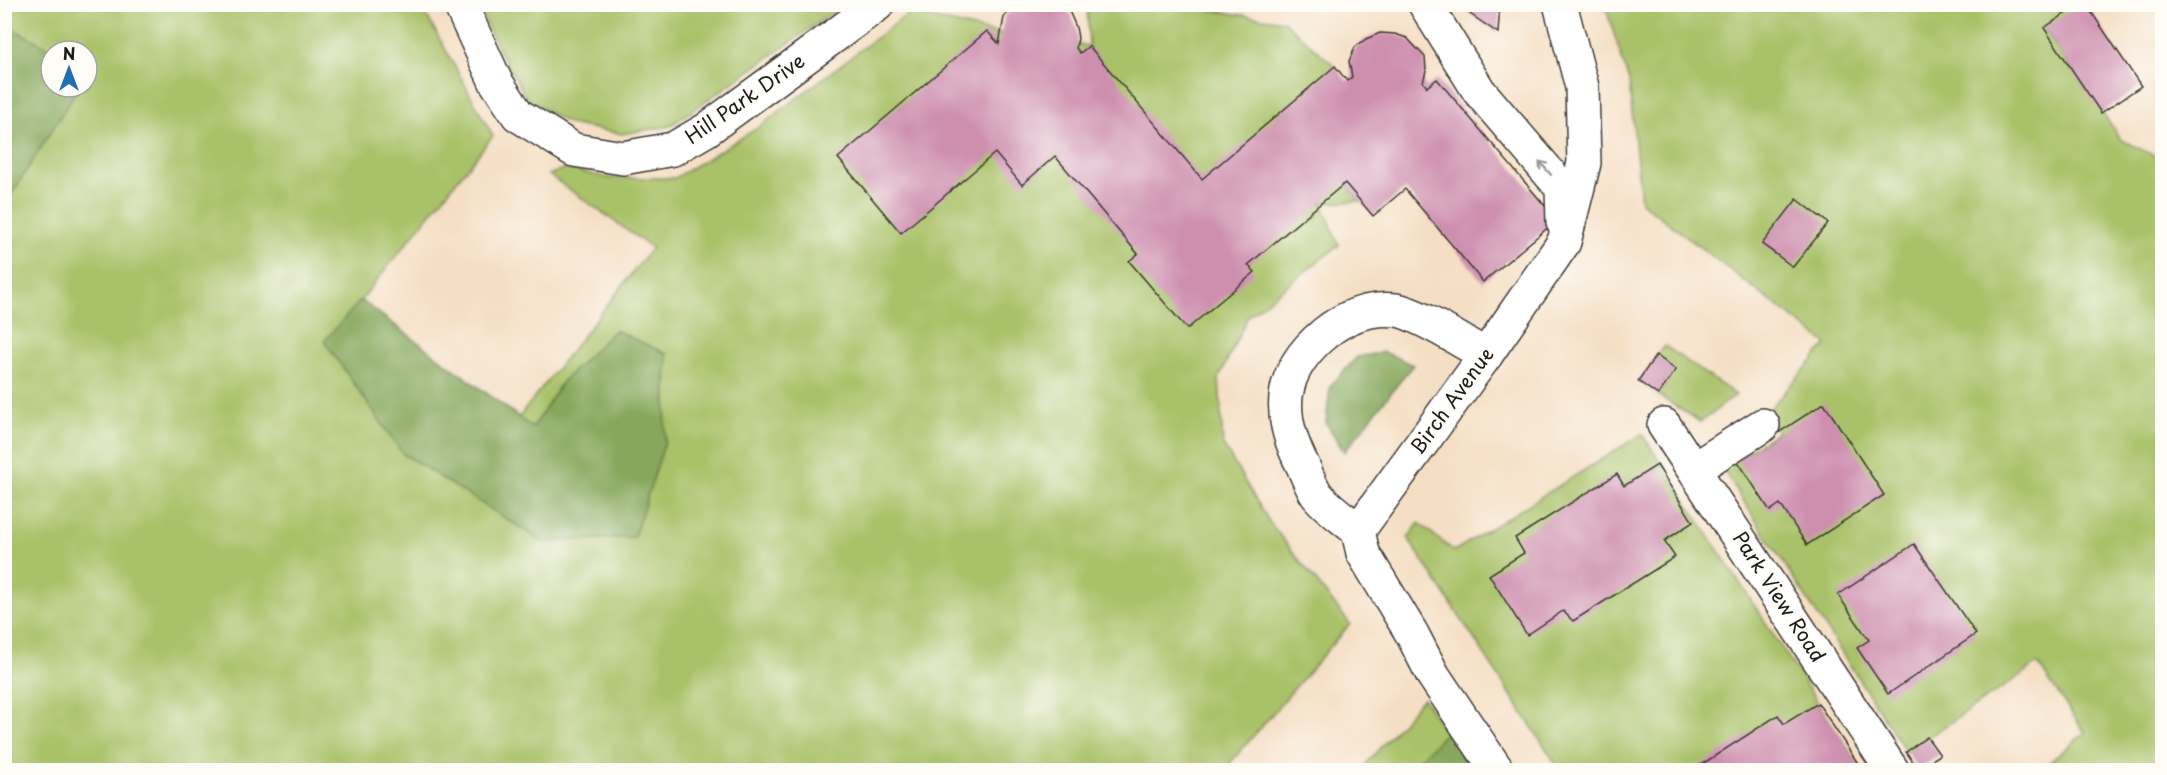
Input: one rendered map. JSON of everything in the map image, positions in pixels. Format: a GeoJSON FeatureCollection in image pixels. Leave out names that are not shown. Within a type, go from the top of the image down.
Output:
{"type":"FeatureCollection","features":[{"type":"Feature","properties":{"kind":"street","name":"Hill Park Drive"},"geometry":{"type":"LineString","coordinates":[[460,4],[496,82],[518,115],[574,150],[623,158],[673,148],[706,130],[878,4]]}},
{"type":"Feature","properties":{"kind":"street"},"geometry":{"type":"LineString","coordinates":[[1425,4],[1479,91],[1562,188],[1564,242]]}},
{"type":"Feature","properties":{"kind":"street","name":"Birch Avenue"},"geometry":{"type":"LineString","coordinates":[[1358,531],[1486,355],[1564,242],[1584,163],[1582,87],[1560,4]]}},
{"type":"Feature","properties":{"kind":"street"},"geometry":{"type":"LineString","coordinates":[[1486,355],[1414,316],[1397,310],[1363,311],[1336,324],[1308,347],[1291,375],[1284,402],[1291,436],[1317,495],[1358,531],[1363,553],[1412,634],[1433,675],[1497,771]]}},
{"type":"Feature","properties":{"kind":"street","name":"Park View Road"},"geometry":{"type":"LineString","coordinates":[[1664,425],[1892,771]]}},
{"type":"Feature","properties":{"kind":"street"},"geometry":{"type":"LineString","coordinates":[[1694,469],[1763,425]]}},
{"type":"Feature","properties":{"kind":"green space"},"geometry":{"type":"Polygon","coordinates":[[[5,5],[421,5],[493,136],[361,300],[519,417],[652,248],[549,175],[565,168],[608,178],[675,178],[756,129],[909,13],[987,31],[1089,46],[1087,5],[1176,5],[1283,21],[1335,66],[1345,183],[1360,201],[1322,203],[1339,245],[1248,316],[1219,378],[1223,445],[1270,523],[1350,624],[1224,770],[5,770],[5,5]]]}},
{"type":"Feature","properties":{"kind":"green space"},"geometry":{"type":"Polygon","coordinates":[[[477,5],[844,5],[670,126],[622,134],[569,124],[528,100],[501,55],[477,5]]]}},
{"type":"Feature","properties":{"kind":"green space"},"geometry":{"type":"Polygon","coordinates":[[[1605,5],[2080,5],[2044,29],[2121,140],[2162,159],[2162,770],[2051,770],[2047,764],[2085,733],[2038,664],[1906,752],[1722,468],[1778,432],[1765,414],[1827,344],[1641,202],[1629,81],[1605,5]]]}},
{"type":"Feature","properties":{"kind":"green space"},"geometry":{"type":"Polygon","coordinates":[[[5,25],[39,42],[39,99],[71,99],[5,205],[5,25]]]}},
{"type":"Feature","properties":{"kind":"green space"},"geometry":{"type":"Polygon","coordinates":[[[361,300],[533,428],[562,382],[615,330],[667,354],[665,442],[634,537],[543,542],[403,454],[324,341],[361,300]]]}},
{"type":"Feature","properties":{"kind":"green space"},"geometry":{"type":"Polygon","coordinates":[[[1665,346],[1736,395],[1700,422],[1658,395],[1675,370],[1656,356],[1665,346]]]}},
{"type":"Feature","properties":{"kind":"green space"},"geometry":{"type":"Polygon","coordinates":[[[1384,352],[1413,365],[1344,452],[1326,423],[1330,386],[1357,357],[1384,352]]]}},
{"type":"Feature","properties":{"kind":"green space"},"geometry":{"type":"Polygon","coordinates":[[[1642,434],[1862,770],[1560,770],[1408,538],[1419,523],[1454,551],[1642,434]]]}},
{"type":"Feature","properties":{"kind":"green space"},"geometry":{"type":"Polygon","coordinates":[[[1423,698],[1471,770],[1361,770],[1423,698]]]}},
{"type":"Feature","properties":{"kind":"green space"},"geometry":{"type":"Polygon","coordinates":[[[1446,733],[1471,770],[1408,770],[1446,733]]]}},
{"type":"Feature","properties":{"kind":"building"},"geometry":{"type":"Polygon","coordinates":[[[1017,4],[1058,4],[1069,11],[1076,27],[1078,38],[1076,48],[1080,53],[1089,46],[1202,179],[1335,66],[1347,81],[1352,77],[1349,61],[1355,47],[1366,39],[1380,33],[1407,38],[1425,57],[1426,71],[1423,82],[1427,87],[1437,79],[1557,220],[1483,282],[1405,189],[1373,216],[1345,183],[1248,265],[1255,272],[1187,329],[1129,261],[1138,254],[1055,156],[1022,185],[995,153],[901,233],[838,158],[987,31],[999,44],[1004,17],[1017,4]]]}},
{"type":"Feature","properties":{"kind":"building"},"geometry":{"type":"Polygon","coordinates":[[[1463,4],[1500,4],[1498,33],[1470,14],[1463,4]]]}},
{"type":"Feature","properties":{"kind":"building"},"geometry":{"type":"Polygon","coordinates":[[[2080,4],[2086,4],[2141,86],[2101,113],[2044,28],[2080,4]]]}},
{"type":"Feature","properties":{"kind":"building"},"geometry":{"type":"Polygon","coordinates":[[[1797,199],[1828,223],[1793,267],[1762,244],[1797,199]]]}},
{"type":"Feature","properties":{"kind":"building"},"geometry":{"type":"Polygon","coordinates":[[[1656,355],[1676,370],[1658,395],[1638,381],[1656,355]]]}},
{"type":"Feature","properties":{"kind":"building"},"geometry":{"type":"Polygon","coordinates":[[[1824,403],[1884,495],[1807,545],[1780,504],[1770,511],[1737,460],[1824,403]]]}},
{"type":"Feature","properties":{"kind":"building"},"geometry":{"type":"Polygon","coordinates":[[[1657,465],[1693,522],[1664,541],[1675,557],[1573,621],[1563,611],[1527,635],[1489,575],[1524,553],[1515,538],[1617,474],[1624,486],[1657,465]]]}},
{"type":"Feature","properties":{"kind":"building"},"geometry":{"type":"Polygon","coordinates":[[[1914,544],[1976,634],[1888,694],[1857,648],[1869,640],[1838,595],[1914,544]]]}},
{"type":"Feature","properties":{"kind":"building"},"geometry":{"type":"Polygon","coordinates":[[[1818,703],[1859,765],[1851,770],[1693,770],[1778,715],[1784,724],[1818,703]]]}},
{"type":"Feature","properties":{"kind":"building"},"geometry":{"type":"Polygon","coordinates":[[[1927,737],[1940,755],[1918,769],[1906,752],[1927,737]]]}}]}
